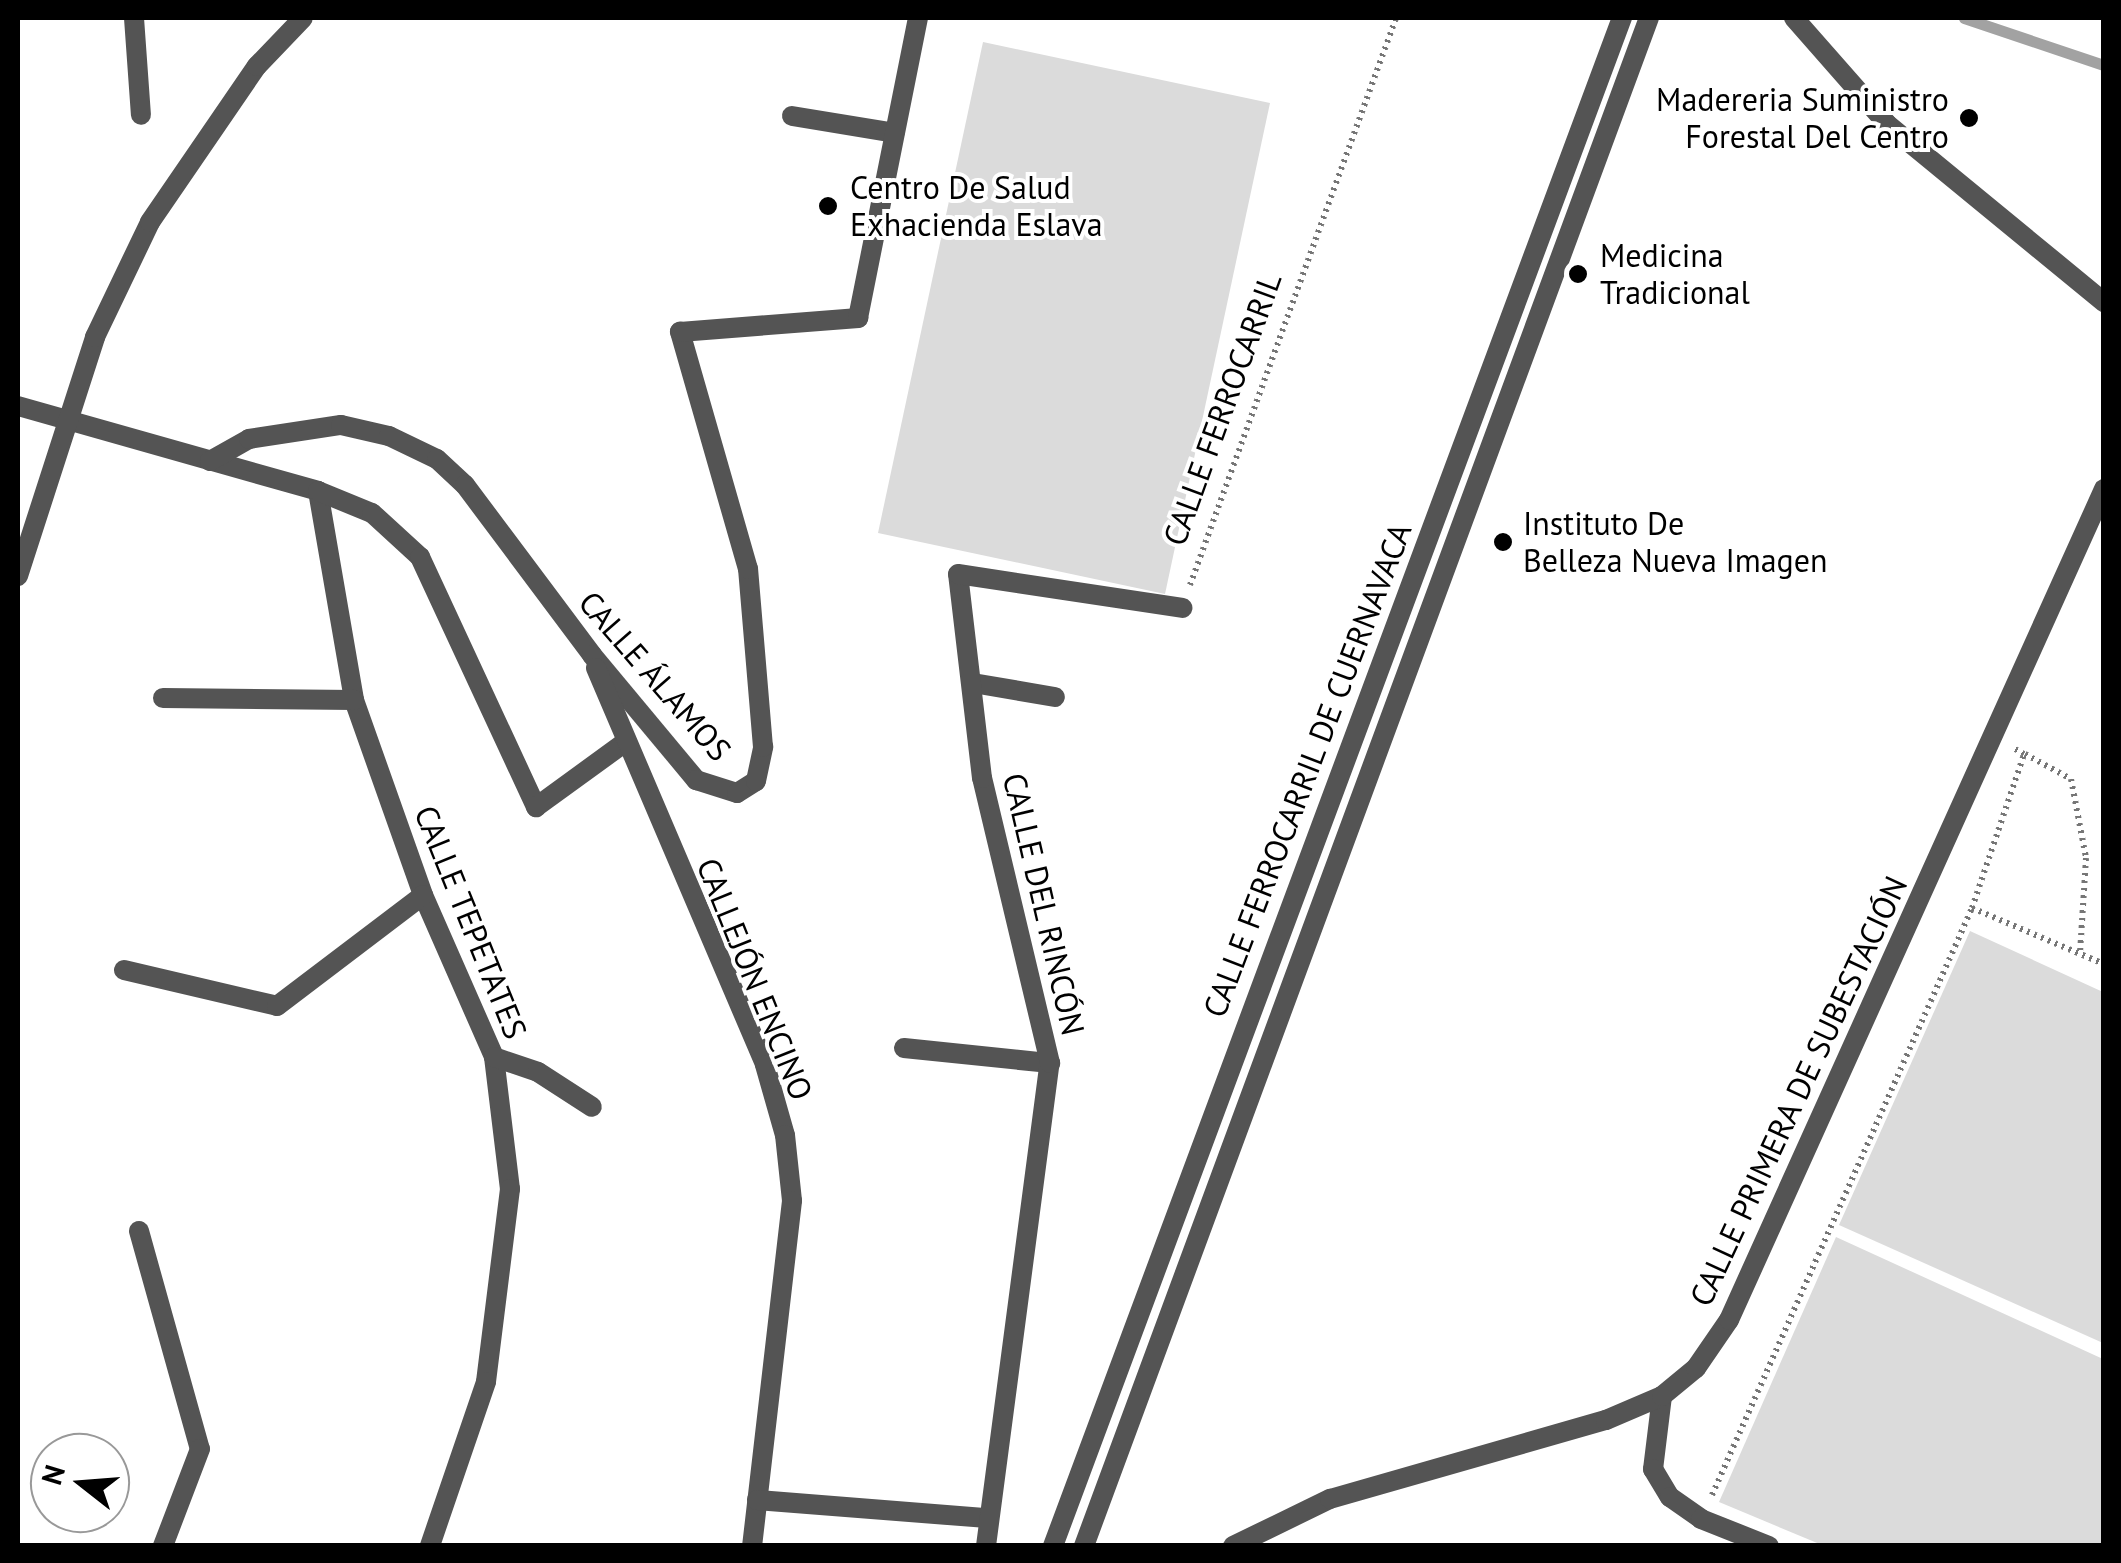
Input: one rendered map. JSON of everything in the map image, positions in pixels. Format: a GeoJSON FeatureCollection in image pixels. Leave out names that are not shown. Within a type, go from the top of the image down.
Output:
{"type":"FeatureCollection","features":[{"type":"Feature","properties":{"kind":"street"},"geometry":{"type":"LineString","coordinates":[[134,18],[141,114]]}},
{"type":"Feature","properties":{"kind":"street"},"geometry":{"type":"LineString","coordinates":[[18,576],[95,337],[150,222],[258,66],[303,18]]}},
{"type":"Feature","properties":{"kind":"street"},"geometry":{"type":"LineString","coordinates":[[792,116],[895,133],[918,18]]}},
{"type":"Feature","properties":{"kind":"street","name":"CALLE FERROCARRIL DE CUERNAVACA"},"geometry":{"type":"LineString","coordinates":[[1053,1546],[1622,18]]}},
{"type":"Feature","properties":{"kind":"street","name":"CALLE FERROCARRIL DE CUERNAVACA"},"geometry":{"type":"LineString","coordinates":[[1084,1546],[1649,18]]}},
{"type":"Feature","properties":{"kind":"street"},"geometry":{"type":"LineString","coordinates":[[1794,18],[1887,124],[2104,302]]}},
{"type":"Feature","properties":{"kind":"street","name":"CALLE ÁLAMOS"},"geometry":{"type":"LineString","coordinates":[[210,461],[249,440],[342,424],[390,436],[438,459],[466,485],[592,655],[696,780],[737,793],[756,780],[763,747],[748,570],[680,332],[858,318],[895,133]]}},
{"type":"Feature","properties":{"kind":"street"},"geometry":{"type":"LineString","coordinates":[[18,406],[318,491],[372,513],[420,558],[536,808],[624,743]]}},
{"type":"Feature","properties":{"kind":"street","name":"CALLE PRIMERA DE SUBESTACIÓN"},"geometry":{"type":"LineString","coordinates":[[1234,1545],[1330,1499],[1606,1420],[1662,1396],[1696,1368],[1729,1320],[2104,489]]}},
{"type":"Feature","properties":{"kind":"street","name":"CALLE TEPETATES"},"geometry":{"type":"LineString","coordinates":[[318,491],[354,700],[423,894],[494,1057],[510,1189],[486,1382],[430,1546]]}},
{"type":"Feature","properties":{"kind":"street","name":"CALLE DEL RINCÓN"},"geometry":{"type":"LineString","coordinates":[[986,1546],[1050,1063],[982,778],[958,574],[1182,608]]}},
{"type":"Feature","properties":{"kind":"street","name":"CALLEJÓN ENCINO"},"geometry":{"type":"LineString","coordinates":[[592,655],[624,743],[765,1065],[785,1134],[792,1201],[752,1546]]}},
{"type":"Feature","properties":{"kind":"street"},"geometry":{"type":"LineString","coordinates":[[973,682],[1055,697]]}},
{"type":"Feature","properties":{"kind":"street"},"geometry":{"type":"LineString","coordinates":[[162,698],[354,700]]}},
{"type":"Feature","properties":{"kind":"street"},"geometry":{"type":"LineString","coordinates":[[124,970],[277,1006],[423,894]]}},
{"type":"Feature","properties":{"kind":"street"},"geometry":{"type":"LineString","coordinates":[[904,1048],[1050,1063]]}},
{"type":"Feature","properties":{"kind":"street"},"geometry":{"type":"LineString","coordinates":[[494,1057],[538,1072],[592,1107]]}},
{"type":"Feature","properties":{"kind":"street"},"geometry":{"type":"LineString","coordinates":[[139,1232],[200,1449],[163,1546]]}},
{"type":"Feature","properties":{"kind":"street"},"geometry":{"type":"LineString","coordinates":[[1662,1396],[1653,1469],[1670,1497],[1701,1519],[1770,1546]]}},
{"type":"Feature","properties":{"kind":"street"},"geometry":{"type":"LineString","coordinates":[[757,1500],[987,1518]]}},
{"type":"Feature","properties":{"kind":"path","name":"CALLE FERROCARRIL"},"geometry":{"type":"LineString","coordinates":[[1182,608],[1396,18]]}},
{"type":"Feature","properties":{"kind":"path"},"geometry":{"type":"LineString","coordinates":[[1992,736],[2071,779],[2086,858],[2080,954]]}},
{"type":"Feature","properties":{"kind":"path"},"geometry":{"type":"LineString","coordinates":[[1701,1519],[1972,908],[2024,754]]}},
{"type":"Feature","properties":{"kind":"path"},"geometry":{"type":"LineString","coordinates":[[1972,908],[2104,964]]}},
{"type":"Feature","properties":{"kind":"shaded area"},"geometry":{"type":"Polygon","coordinates":[[[983,42],[1270,103],[1165,594],[878,533],[983,42]]]}},
{"type":"Feature","properties":{"kind":"shaded area"},"geometry":{"type":"Polygon","coordinates":[[[1970,931],[2103,992],[2103,1343],[1839,1225],[1970,931]]]}},
{"type":"Feature","properties":{"kind":"shaded area"},"geometry":{"type":"Polygon","coordinates":[[[1836,1237],[2103,1359],[2103,1545],[1822,1545],[1719,1502],[1836,1237]]]}},
{"type":"Feature","properties":{"kind":"waterway"},"geometry":{"type":"LineString","coordinates":[[1964,18],[2104,65]]}},
{"type":"Feature","properties":{"kind":"place","name":"Madereria Suministro Forestal Del Centro"},"geometry":{"type":"Point","coordinates":[1969,118]}},
{"type":"Feature","properties":{"kind":"place","name":"Centro De Salud Exhacienda Eslava"},"geometry":{"type":"Point","coordinates":[828,206]}},
{"type":"Feature","properties":{"kind":"place","name":"Medicina Tradicional"},"geometry":{"type":"Point","coordinates":[1578,274]}},
{"type":"Feature","properties":{"kind":"place","name":"Instituto De Belleza Nueva Imagen"},"geometry":{"type":"Point","coordinates":[1503,542]}}]}
